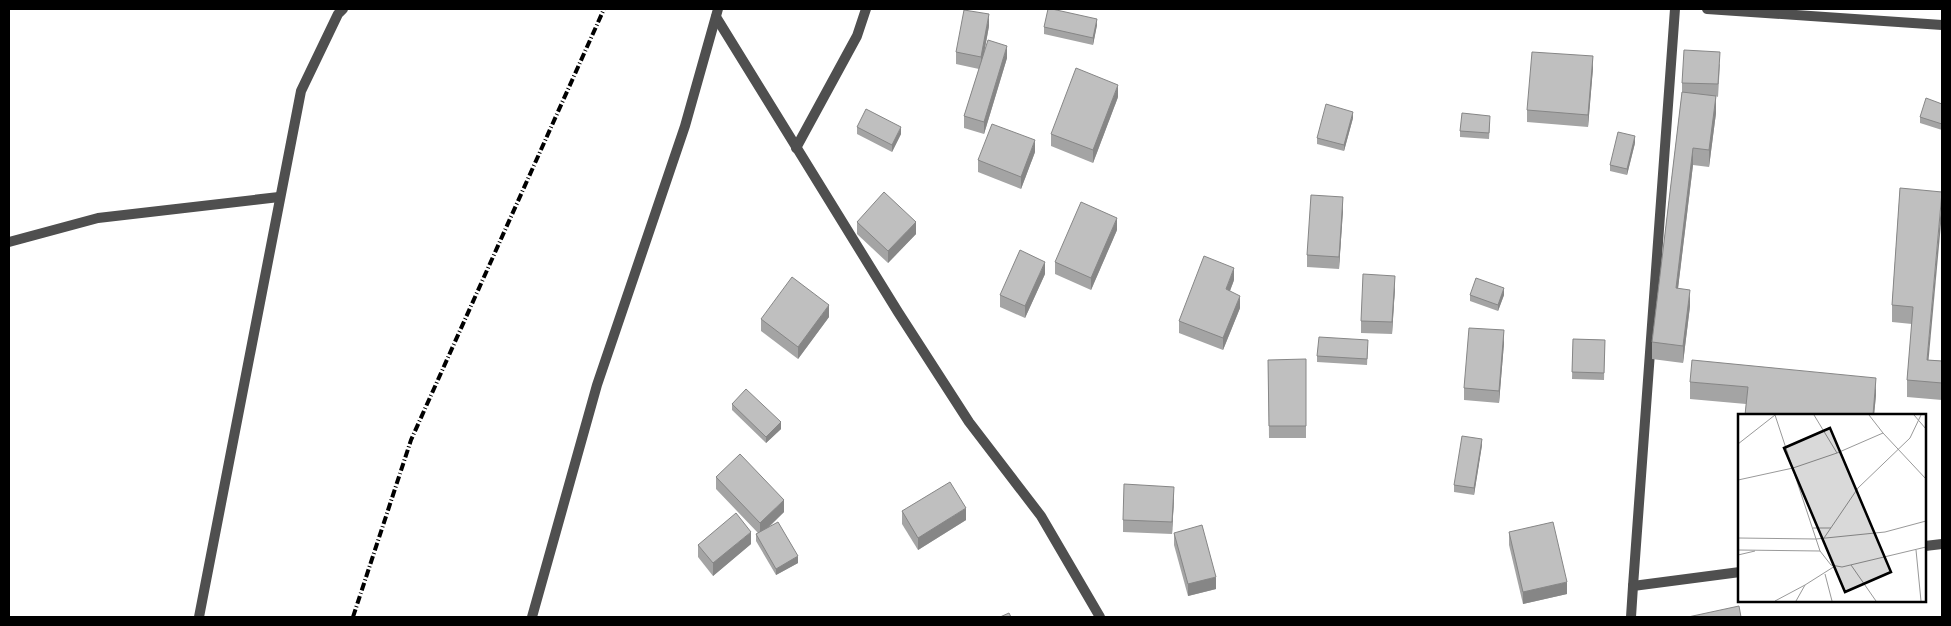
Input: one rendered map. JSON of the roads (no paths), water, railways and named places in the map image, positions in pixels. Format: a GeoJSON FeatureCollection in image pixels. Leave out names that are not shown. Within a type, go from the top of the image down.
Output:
{"type":"FeatureCollection","features":[{"type":"Feature","properties":{"kind":"street"},"geometry":{"type":"LineString","coordinates":[[796,148],[857,36],[866,9]]}},
{"type":"Feature","properties":{"kind":"street"},"geometry":{"type":"LineString","coordinates":[[1631,617],[1675,9]]}},
{"type":"Feature","properties":{"kind":"street"},"geometry":{"type":"LineString","coordinates":[[1707,9],[1942,25]]}},
{"type":"Feature","properties":{"kind":"street"},"geometry":{"type":"LineString","coordinates":[[199,617],[301,91],[339,10]]}},
{"type":"Feature","properties":{"kind":"street"},"geometry":{"type":"LineString","coordinates":[[717,13],[796,148],[969,422],[1041,516],[1100,617]]}},
{"type":"Feature","properties":{"kind":"street"},"geometry":{"type":"LineString","coordinates":[[532,617],[597,385],[685,126],[717,13]]}},
{"type":"Feature","properties":{"kind":"street"},"geometry":{"type":"LineString","coordinates":[[9,242],[98,218],[280,197]]}},
{"type":"Feature","properties":{"kind":"street"},"geometry":{"type":"LineString","coordinates":[[1926,546],[1942,544]]}},
{"type":"Feature","properties":{"kind":"street"},"geometry":{"type":"LineString","coordinates":[[1633,586],[1738,572]]}},
{"type":"Feature","properties":{"kind":"railway"},"geometry":{"type":"LineString","coordinates":[[353,617],[411,440],[604,9]]}}]}
